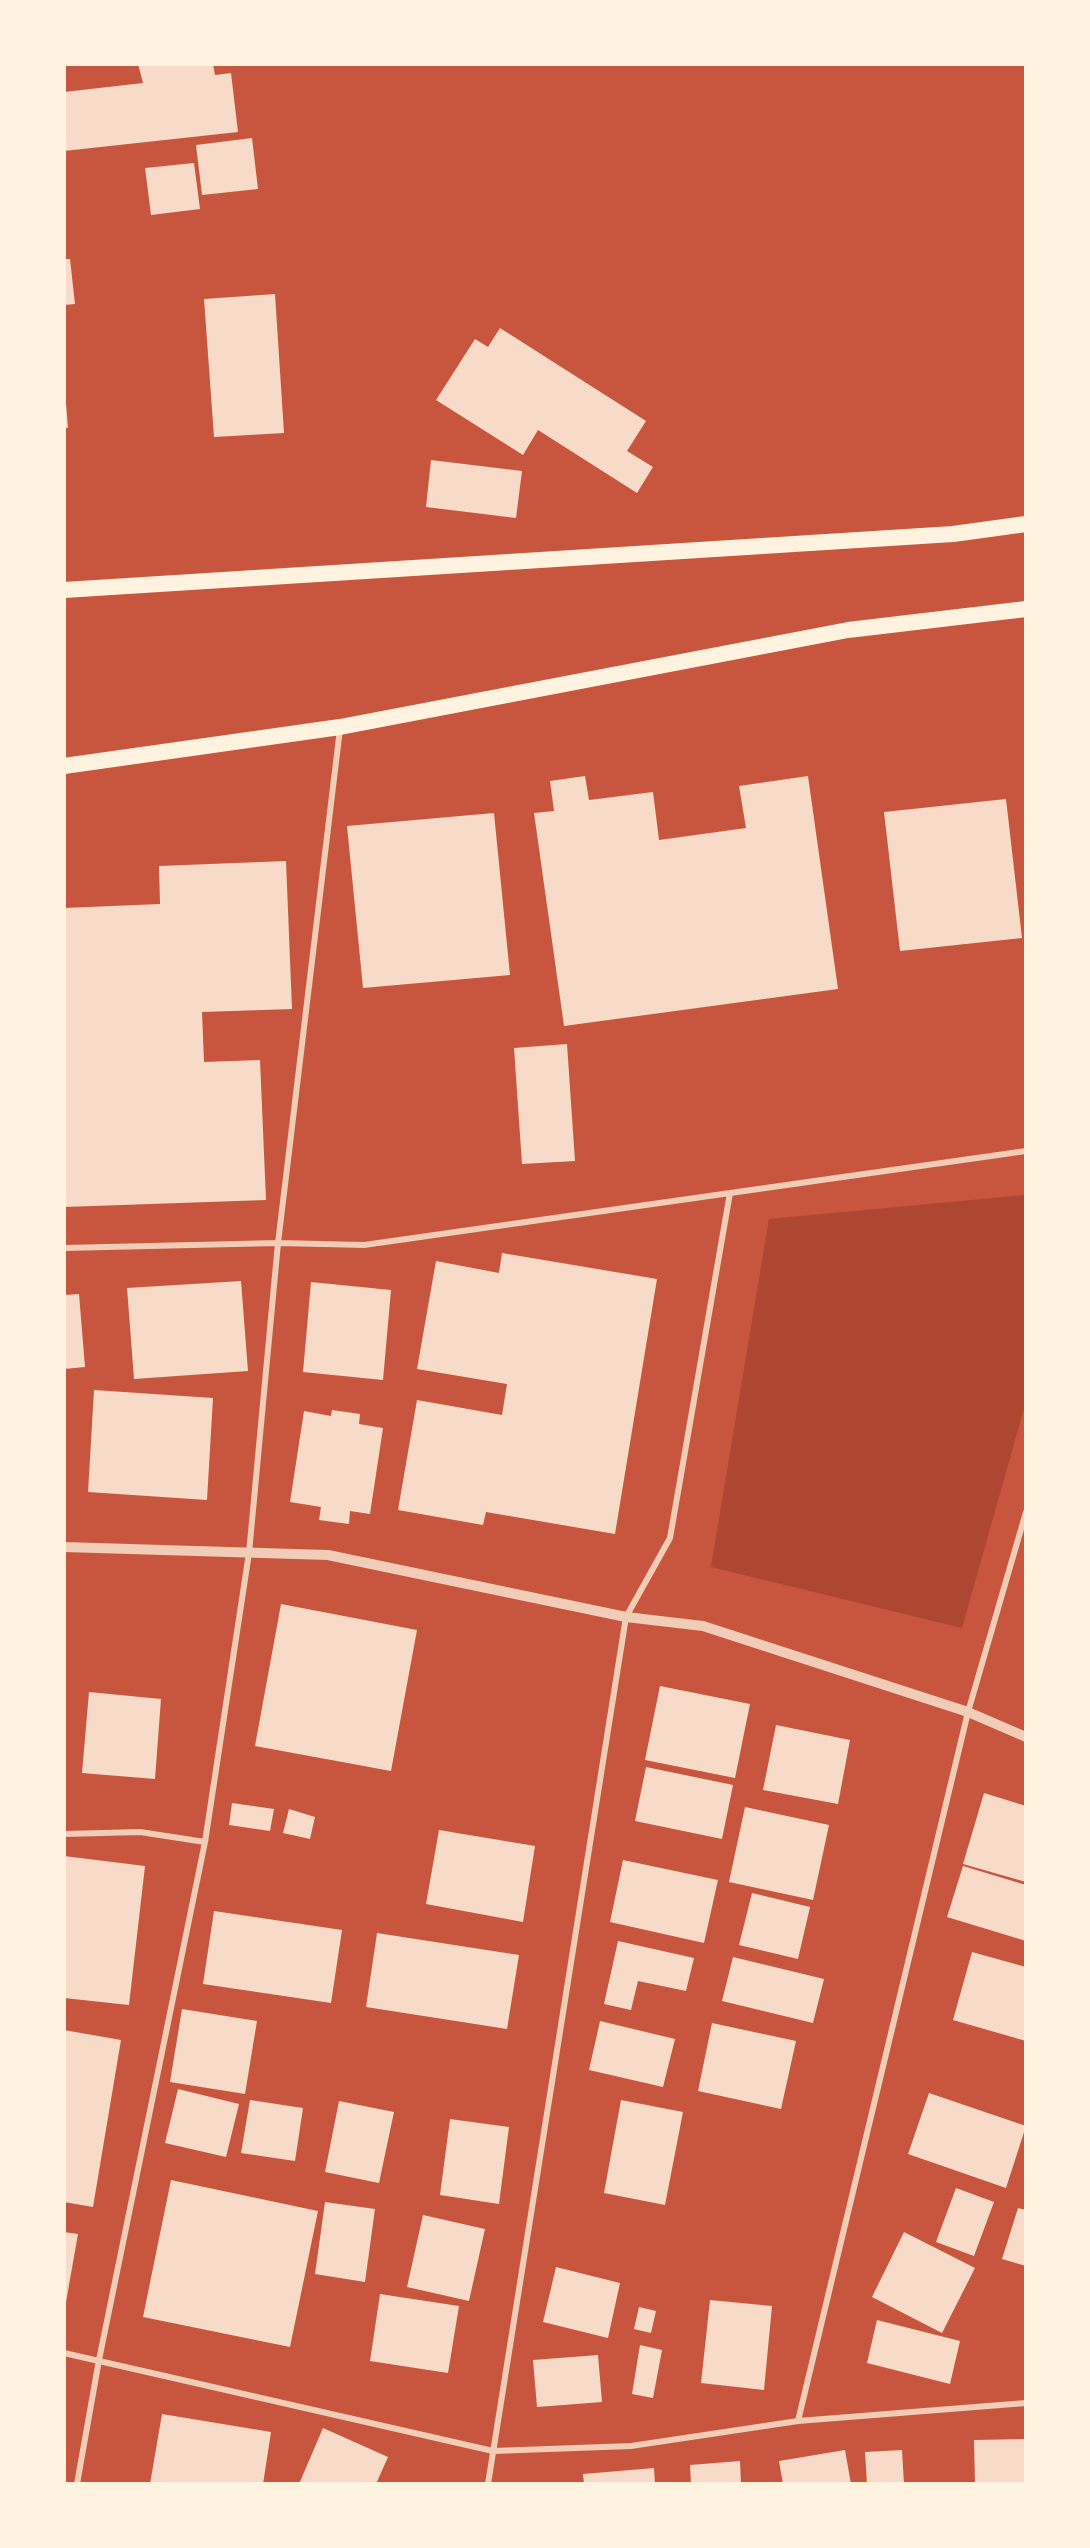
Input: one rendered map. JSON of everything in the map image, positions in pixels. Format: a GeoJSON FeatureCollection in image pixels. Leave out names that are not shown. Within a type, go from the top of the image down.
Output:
{"type":"FeatureCollection","features":[{"type":"Feature","properties":{"kind":"highway"},"geometry":{"type":"LineString","coordinates":[[64,590],[953,534],[1026,524]]}},
{"type":"Feature","properties":{"kind":"highway"},"geometry":{"type":"LineString","coordinates":[[70,766],[340,727],[848,630],[1026,609]]}},
{"type":"Feature","properties":{"kind":"street"},"geometry":{"type":"LineString","coordinates":[[77,2484],[99,2360],[205,1842],[249,1553],[278,1243],[340,727]]}},
{"type":"Feature","properties":{"kind":"street"},"geometry":{"type":"LineString","coordinates":[[64,1248],[278,1243],[364,1245],[1026,1151]]}},
{"type":"Feature","properties":{"kind":"street"},"geometry":{"type":"LineString","coordinates":[[488,2484],[626,1617],[670,1538],[730,1192]]}},
{"type":"Feature","properties":{"kind":"street"},"geometry":{"type":"LineString","coordinates":[[798,2421],[968,1712],[1026,1512]]}},
{"type":"Feature","properties":{"kind":"street"},"geometry":{"type":"LineString","coordinates":[[64,1547],[328,1555],[626,1617],[703,1626],[968,1712],[1026,1737]]}},
{"type":"Feature","properties":{"kind":"street"},"geometry":{"type":"LineString","coordinates":[[64,1834],[140,1832],[205,1842]]}},
{"type":"Feature","properties":{"kind":"street"},"geometry":{"type":"LineString","coordinates":[[64,2353],[493,2451],[631,2446],[798,2421],[1026,2403]]}},
{"type":"Feature","properties":{"kind":"shaded area"},"geometry":{"type":"Polygon","coordinates":[[[1025,1195],[1025,1405],[962,1628],[711,1567],[769,1219],[1025,1195]]]}},
{"type":"Feature","properties":{"kind":"building"},"geometry":{"type":"Polygon","coordinates":[[[138,64],[213,64],[215,75],[231,73],[238,132],[64,151],[64,92],[143,83],[138,64]]]}},
{"type":"Feature","properties":{"kind":"building"},"geometry":{"type":"Polygon","coordinates":[[[252,138],[258,189],[202,195],[196,145],[252,138]]]}},
{"type":"Feature","properties":{"kind":"building"},"geometry":{"type":"Polygon","coordinates":[[[194,163],[200,209],[151,215],[145,168],[194,163]]]}},
{"type":"Feature","properties":{"kind":"building"},"geometry":{"type":"Polygon","coordinates":[[[64,259],[70,259],[75,304],[64,305],[64,259]]]}},
{"type":"Feature","properties":{"kind":"building"},"geometry":{"type":"Polygon","coordinates":[[[275,294],[284,433],[214,437],[204,299],[275,294]]]}},
{"type":"Feature","properties":{"kind":"building"},"geometry":{"type":"Polygon","coordinates":[[[500,328],[646,421],[627,451],[653,467],[637,493],[538,430],[523,455],[436,400],[475,339],[488,347],[500,328]]]}},
{"type":"Feature","properties":{"kind":"building"},"geometry":{"type":"Polygon","coordinates":[[[66,403],[68,428],[64,428],[64,404],[66,403]]]}},
{"type":"Feature","properties":{"kind":"building"},"geometry":{"type":"Polygon","coordinates":[[[431,460],[522,471],[516,518],[426,507],[431,460]]]}},
{"type":"Feature","properties":{"kind":"building"},"geometry":{"type":"Polygon","coordinates":[[[585,776],[589,800],[653,792],[659,840],[746,828],[739,786],[808,776],[838,989],[564,1026],[534,813],[554,811],[550,781],[585,776]]]}},
{"type":"Feature","properties":{"kind":"building"},"geometry":{"type":"Polygon","coordinates":[[[1006,799],[1022,938],[900,951],[884,812],[1006,799]]]}},
{"type":"Feature","properties":{"kind":"building"},"geometry":{"type":"Polygon","coordinates":[[[494,813],[510,975],[363,988],[347,826],[494,813]]]}},
{"type":"Feature","properties":{"kind":"building"},"geometry":{"type":"Polygon","coordinates":[[[286,861],[292,1009],[202,1012],[204,1062],[260,1060],[266,1200],[64,1207],[64,908],[160,904],[159,866],[286,861]]]}},
{"type":"Feature","properties":{"kind":"building"},"geometry":{"type":"Polygon","coordinates":[[[567,1044],[575,1161],[522,1164],[514,1048],[567,1044]]]}},
{"type":"Feature","properties":{"kind":"building"},"geometry":{"type":"Polygon","coordinates":[[[502,1253],[657,1279],[615,1534],[486,1512],[483,1525],[398,1510],[417,1400],[502,1415],[507,1384],[417,1369],[436,1261],[499,1273],[502,1253]]]}},
{"type":"Feature","properties":{"kind":"building"},"geometry":{"type":"Polygon","coordinates":[[[241,1281],[248,1371],[134,1379],[127,1288],[241,1281]]]}},
{"type":"Feature","properties":{"kind":"building"},"geometry":{"type":"Polygon","coordinates":[[[311,1282],[391,1290],[383,1380],[303,1372],[311,1282]]]}},
{"type":"Feature","properties":{"kind":"building"},"geometry":{"type":"Polygon","coordinates":[[[79,1294],[85,1367],[64,1369],[64,1295],[79,1294]]]}},
{"type":"Feature","properties":{"kind":"building"},"geometry":{"type":"Polygon","coordinates":[[[94,1390],[213,1398],[207,1500],[88,1492],[94,1390]]]}},
{"type":"Feature","properties":{"kind":"building"},"geometry":{"type":"Polygon","coordinates":[[[332,1410],[360,1414],[359,1424],[383,1428],[370,1514],[350,1511],[349,1524],[319,1520],[321,1507],[290,1502],[304,1411],[331,1416],[332,1410]]]}},
{"type":"Feature","properties":{"kind":"building"},"geometry":{"type":"Polygon","coordinates":[[[281,1604],[417,1630],[391,1771],[255,1746],[281,1604]]]}},
{"type":"Feature","properties":{"kind":"building"},"geometry":{"type":"Polygon","coordinates":[[[660,1686],[750,1704],[735,1778],[645,1760],[660,1686]]]}},
{"type":"Feature","properties":{"kind":"building"},"geometry":{"type":"Polygon","coordinates":[[[89,1692],[161,1699],[155,1779],[82,1773],[89,1692]]]}},
{"type":"Feature","properties":{"kind":"building"},"geometry":{"type":"Polygon","coordinates":[[[776,1725],[850,1740],[838,1804],[763,1790],[776,1725]]]}},
{"type":"Feature","properties":{"kind":"building"},"geometry":{"type":"Polygon","coordinates":[[[646,1767],[733,1785],[722,1839],[635,1821],[646,1767]]]}},
{"type":"Feature","properties":{"kind":"building"},"geometry":{"type":"Polygon","coordinates":[[[984,1793],[1026,1806],[1026,1882],[963,1864],[984,1793]]]}},
{"type":"Feature","properties":{"kind":"building"},"geometry":{"type":"Polygon","coordinates":[[[232,1803],[274,1809],[270,1831],[229,1825],[232,1803]]]}},
{"type":"Feature","properties":{"kind":"building"},"geometry":{"type":"Polygon","coordinates":[[[745,1807],[829,1825],[813,1900],[729,1882],[745,1807]]]}},
{"type":"Feature","properties":{"kind":"building"},"geometry":{"type":"Polygon","coordinates":[[[289,1809],[315,1817],[310,1839],[283,1833],[289,1809]]]}},
{"type":"Feature","properties":{"kind":"building"},"geometry":{"type":"Polygon","coordinates":[[[439,1830],[535,1846],[523,1922],[426,1904],[439,1830]]]}},
{"type":"Feature","properties":{"kind":"building"},"geometry":{"type":"Polygon","coordinates":[[[64,1856],[145,1866],[129,2005],[64,1998],[64,1856]]]}},
{"type":"Feature","properties":{"kind":"building"},"geometry":{"type":"Polygon","coordinates":[[[623,1860],[718,1880],[704,1943],[610,1922],[623,1860]]]}},
{"type":"Feature","properties":{"kind":"building"},"geometry":{"type":"Polygon","coordinates":[[[963,1866],[1026,1885],[1026,1941],[947,1917],[963,1866]]]}},
{"type":"Feature","properties":{"kind":"building"},"geometry":{"type":"Polygon","coordinates":[[[752,1893],[810,1907],[798,1959],[739,1945],[752,1893]]]}},
{"type":"Feature","properties":{"kind":"building"},"geometry":{"type":"Polygon","coordinates":[[[214,1911],[342,1930],[331,2003],[203,1984],[214,1911]]]}},
{"type":"Feature","properties":{"kind":"building"},"geometry":{"type":"Polygon","coordinates":[[[377,1933],[519,1955],[507,2029],[366,2007],[377,1933]]]}},
{"type":"Feature","properties":{"kind":"building"},"geometry":{"type":"Polygon","coordinates":[[[618,1941],[694,1958],[686,1991],[638,1981],[631,2010],[604,2004],[618,1941]]]}},
{"type":"Feature","properties":{"kind":"building"},"geometry":{"type":"Polygon","coordinates":[[[972,1952],[1026,1967],[1026,2041],[953,2020],[972,1952]]]}},
{"type":"Feature","properties":{"kind":"building"},"geometry":{"type":"Polygon","coordinates":[[[733,1957],[824,1979],[813,2023],[722,2001],[733,1957]]]}},
{"type":"Feature","properties":{"kind":"building"},"geometry":{"type":"Polygon","coordinates":[[[182,2009],[257,2021],[245,2094],[170,2082],[182,2009]]]}},
{"type":"Feature","properties":{"kind":"building"},"geometry":{"type":"Polygon","coordinates":[[[600,2021],[675,2039],[663,2087],[589,2070],[600,2021]]]}},
{"type":"Feature","properties":{"kind":"building"},"geometry":{"type":"Polygon","coordinates":[[[712,2023],[796,2041],[781,2109],[698,2091],[712,2023]]]}},
{"type":"Feature","properties":{"kind":"building"},"geometry":{"type":"Polygon","coordinates":[[[64,2030],[121,2040],[93,2207],[64,2202],[64,2030]]]}},
{"type":"Feature","properties":{"kind":"building"},"geometry":{"type":"Polygon","coordinates":[[[178,2089],[239,2104],[226,2157],[165,2143],[178,2089]]]}},
{"type":"Feature","properties":{"kind":"building"},"geometry":{"type":"Polygon","coordinates":[[[929,2093],[1026,2126],[1006,2188],[908,2154],[929,2093]]]}},
{"type":"Feature","properties":{"kind":"building"},"geometry":{"type":"Polygon","coordinates":[[[250,2100],[303,2108],[295,2161],[241,2153],[250,2100]]]}},
{"type":"Feature","properties":{"kind":"building"},"geometry":{"type":"Polygon","coordinates":[[[621,2100],[683,2112],[665,2205],[604,2193],[621,2100]]]}},
{"type":"Feature","properties":{"kind":"building"},"geometry":{"type":"Polygon","coordinates":[[[339,2101],[394,2112],[379,2183],[325,2172],[339,2101]]]}},
{"type":"Feature","properties":{"kind":"building"},"geometry":{"type":"Polygon","coordinates":[[[450,2119],[509,2127],[499,2204],[440,2195],[450,2119]]]}},
{"type":"Feature","properties":{"kind":"building"},"geometry":{"type":"Polygon","coordinates":[[[171,2180],[318,2211],[290,2347],[143,2317],[171,2180]]]}},
{"type":"Feature","properties":{"kind":"building"},"geometry":{"type":"Polygon","coordinates":[[[956,2188],[994,2202],[974,2256],[936,2242],[956,2188]]]}},
{"type":"Feature","properties":{"kind":"building"},"geometry":{"type":"Polygon","coordinates":[[[325,2202],[375,2209],[365,2282],[315,2274],[325,2202]]]}},
{"type":"Feature","properties":{"kind":"building"},"geometry":{"type":"Polygon","coordinates":[[[1018,2208],[1026,2210],[1026,2266],[1002,2259],[1018,2208]]]}},
{"type":"Feature","properties":{"kind":"building"},"geometry":{"type":"Polygon","coordinates":[[[423,2215],[485,2229],[469,2301],[407,2287],[423,2215]]]}},
{"type":"Feature","properties":{"kind":"building"},"geometry":{"type":"Polygon","coordinates":[[[64,2232],[78,2234],[66,2302],[64,2302],[64,2232]]]}},
{"type":"Feature","properties":{"kind":"building"},"geometry":{"type":"Polygon","coordinates":[[[904,2232],[975,2268],[942,2333],[872,2297],[904,2232]]]}},
{"type":"Feature","properties":{"kind":"building"},"geometry":{"type":"Polygon","coordinates":[[[556,2267],[620,2283],[608,2338],[543,2322],[556,2267]]]}},
{"type":"Feature","properties":{"kind":"building"},"geometry":{"type":"Polygon","coordinates":[[[380,2294],[459,2306],[448,2373],[370,2361],[380,2294]]]}},
{"type":"Feature","properties":{"kind":"building"},"geometry":{"type":"Polygon","coordinates":[[[710,2300],[772,2306],[764,2390],[701,2383],[710,2300]]]}},
{"type":"Feature","properties":{"kind":"building"},"geometry":{"type":"Polygon","coordinates":[[[639,2307],[656,2311],[651,2333],[634,2329],[639,2307]]]}},
{"type":"Feature","properties":{"kind":"building"},"geometry":{"type":"Polygon","coordinates":[[[877,2320],[960,2341],[950,2384],[867,2363],[877,2320]]]}},
{"type":"Feature","properties":{"kind":"building"},"geometry":{"type":"Polygon","coordinates":[[[640,2345],[662,2350],[653,2398],[632,2394],[640,2345]]]}},
{"type":"Feature","properties":{"kind":"building"},"geometry":{"type":"Polygon","coordinates":[[[598,2355],[602,2402],[537,2407],[533,2360],[598,2355]]]}},
{"type":"Feature","properties":{"kind":"building"},"geometry":{"type":"Polygon","coordinates":[[[162,2414],[271,2432],[263,2484],[150,2484],[162,2414]]]}},
{"type":"Feature","properties":{"kind":"building"},"geometry":{"type":"Polygon","coordinates":[[[323,2428],[388,2457],[376,2484],[299,2484],[323,2428]]]}},
{"type":"Feature","properties":{"kind":"building"},"geometry":{"type":"Polygon","coordinates":[[[1026,2439],[1026,2484],[975,2484],[974,2440],[1026,2439]]]}},
{"type":"Feature","properties":{"kind":"building"},"geometry":{"type":"Polygon","coordinates":[[[845,2450],[851,2484],[783,2484],[779,2461],[845,2450]]]}},
{"type":"Feature","properties":{"kind":"building"},"geometry":{"type":"Polygon","coordinates":[[[902,2450],[904,2484],[867,2484],[865,2452],[902,2450]]]}},
{"type":"Feature","properties":{"kind":"building"},"geometry":{"type":"Polygon","coordinates":[[[740,2461],[741,2484],[691,2484],[690,2465],[740,2461]]]}},
{"type":"Feature","properties":{"kind":"building"},"geometry":{"type":"Polygon","coordinates":[[[654,2468],[655,2484],[584,2484],[583,2474],[654,2468]]]}}]}
